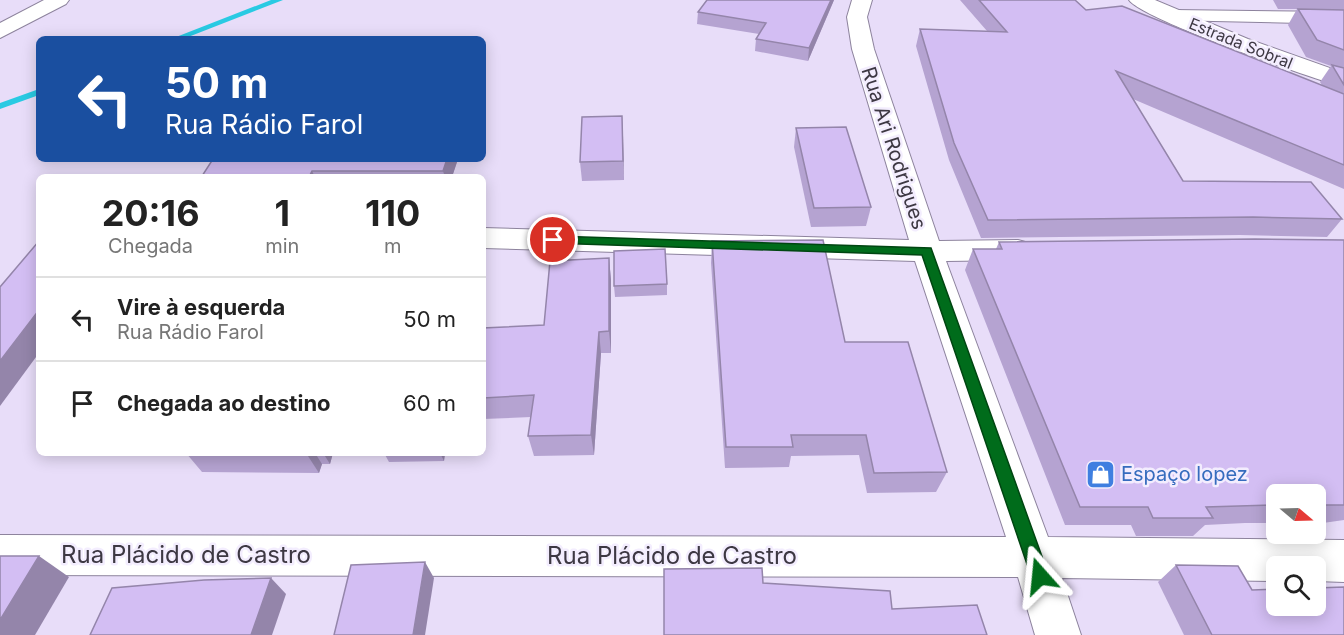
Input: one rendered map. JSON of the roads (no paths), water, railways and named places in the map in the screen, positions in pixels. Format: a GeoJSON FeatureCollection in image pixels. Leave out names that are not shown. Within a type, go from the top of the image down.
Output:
{"type":"FeatureCollection","features":[{"type":"Feature","properties":{"kind":"street"},"geometry":{"type":"LineString","coordinates":[[0,32],[59,0]]}},
{"type":"Feature","properties":{"kind":"street","name":"Rua Ari Rodrigues"},"geometry":{"type":"LineString","coordinates":[[862,0],[857,17],[864,50],[927,251],[1034,557],[1058,635]]}},
{"type":"Feature","properties":{"kind":"street","name":"Estrada Sobral"},"geometry":{"type":"LineString","coordinates":[[1139,0],[1173,16],[1304,68],[1344,80]]}},
{"type":"Feature","properties":{"kind":"street"},"geometry":{"type":"LineString","coordinates":[[1173,16],[1344,18]]}},
{"type":"Feature","properties":{"kind":"street"},"geometry":{"type":"LineString","coordinates":[[486,238],[927,251],[1043,249]]}},
{"type":"Feature","properties":{"kind":"street","name":"Rua Plácido de Castro"},"geometry":{"type":"LineString","coordinates":[[0,555],[1034,557],[1344,561]]}},
{"type":"Feature","properties":{"kind":"waterway"},"geometry":{"type":"LineString","coordinates":[[183,36],[279,0]]}},
{"type":"Feature","properties":{"kind":"waterway"},"geometry":{"type":"LineString","coordinates":[[0,106],[36,93]]}},
{"type":"Feature","properties":{"kind":"place","name":"Espaço lopez"},"geometry":{"type":"Point","coordinates":[1100,474]}}]}
